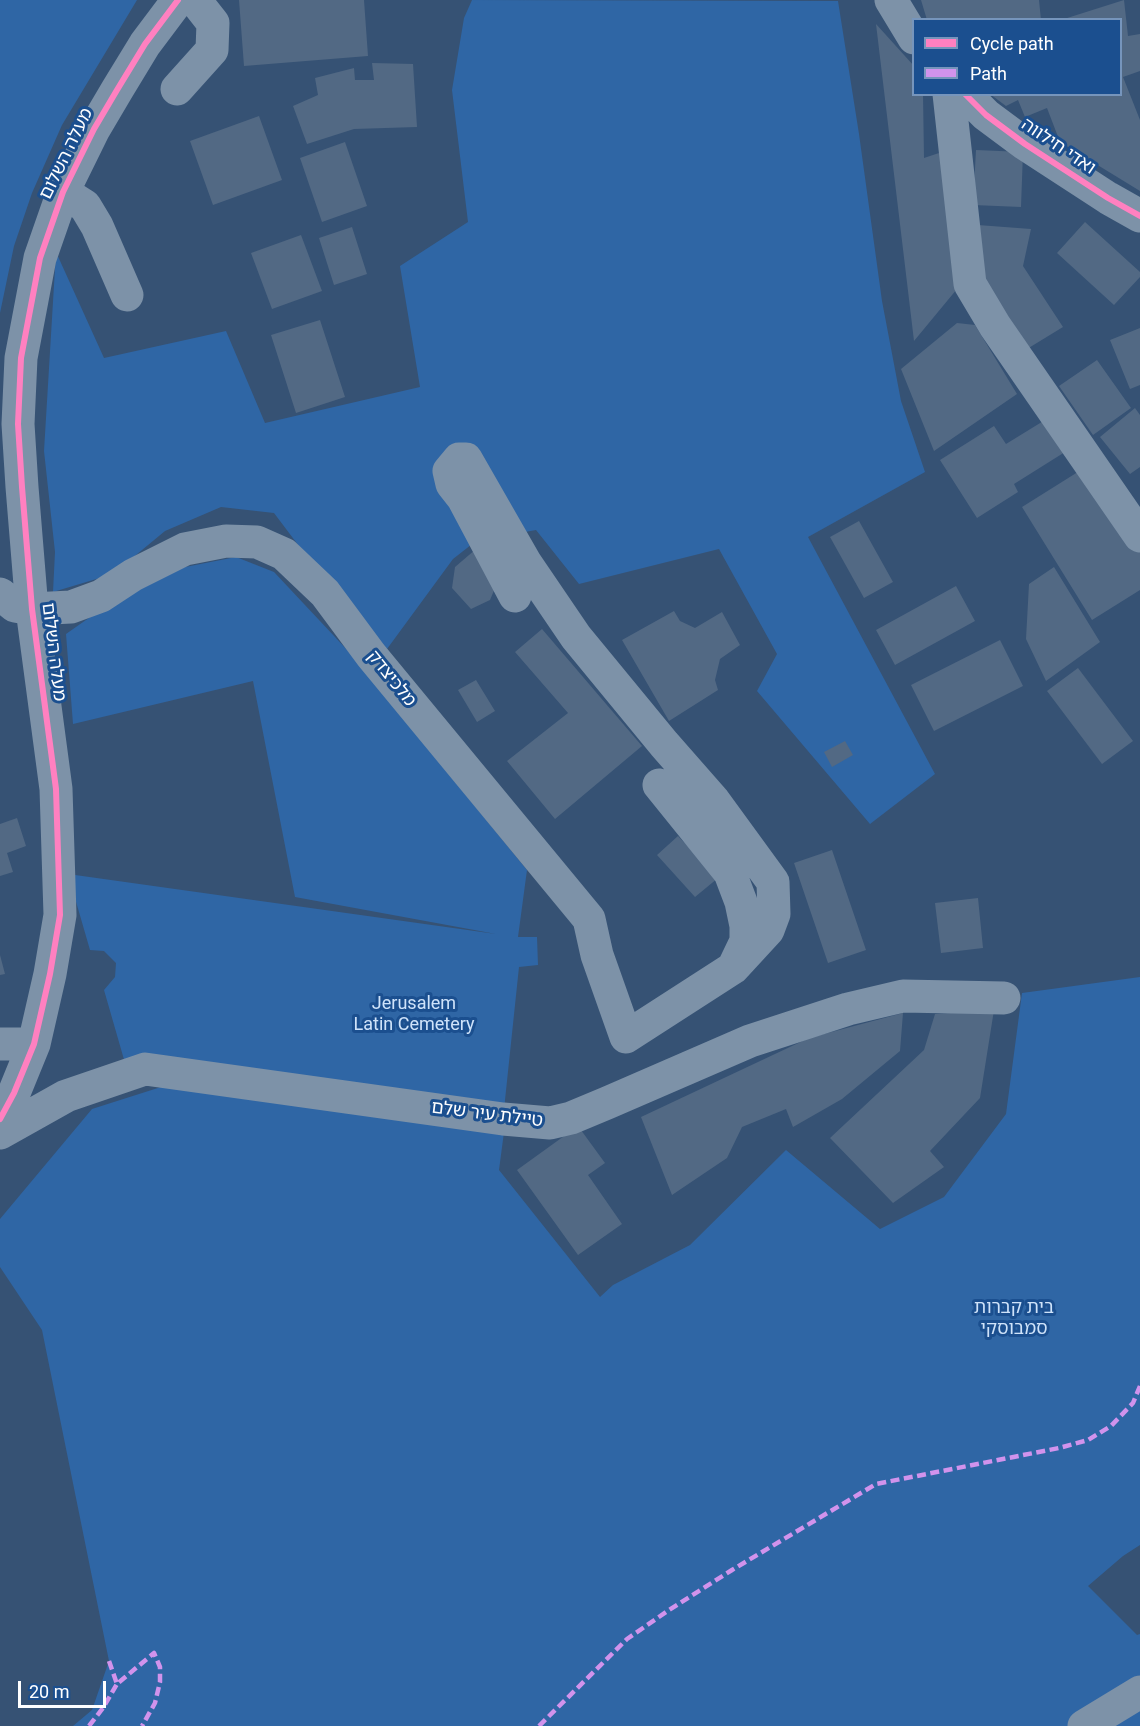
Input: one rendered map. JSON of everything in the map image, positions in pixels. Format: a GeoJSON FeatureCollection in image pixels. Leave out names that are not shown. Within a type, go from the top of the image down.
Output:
{"type":"FeatureCollection","features":[{"type":"Feature","properties":{"kind":"street","name":"מעלה השלום"},"geometry":{"type":"LineString","coordinates":[[0,1119],[14,1093],[34,1044],[50,974],[60,915],[56,789],[32,609],[18,424],[21,358],[40,258],[63,192],[94,129],[117,90],[145,44],[178,0]]}},
{"type":"Feature","properties":{"kind":"street"},"geometry":{"type":"LineString","coordinates":[[177,89],[212,50],[213,22],[195,0]]}},
{"type":"Feature","properties":{"kind":"street"},"geometry":{"type":"LineString","coordinates":[[891,0],[912,35]]}},
{"type":"Feature","properties":{"kind":"street"},"geometry":{"type":"LineString","coordinates":[[949,96],[970,284],[995,326],[1140,537]]}},
{"type":"Feature","properties":{"kind":"street","name":"ואדי חילווה"},"geometry":{"type":"LineString","coordinates":[[967,96],[986,115],[1025,144],[1140,216]]}},
{"type":"Feature","properties":{"kind":"street"},"geometry":{"type":"LineString","coordinates":[[63,192],[85,206],[97,226],[127,295]]}},
{"type":"Feature","properties":{"kind":"street"},"geometry":{"type":"LineString","coordinates":[[515,596],[463,498],[452,484],[449,471],[459,459],[466,459],[525,562],[576,637],[714,801],[773,882],[774,914],[768,930],[733,968]]}},
{"type":"Feature","properties":{"kind":"street","name":"מלכיצדק"},"geometry":{"type":"LineString","coordinates":[[32,609],[71,607],[101,597],[134,575],[185,549],[226,541],[258,542],[284,554],[325,593],[371,655],[589,919],[597,956],[626,1037],[733,968]]}},
{"type":"Feature","properties":{"kind":"street"},"geometry":{"type":"LineString","coordinates":[[0,594],[15,606],[32,609]]}},
{"type":"Feature","properties":{"kind":"street"},"geometry":{"type":"LineString","coordinates":[[659,786],[730,873],[741,902],[746,926],[746,940],[733,968]]}},
{"type":"Feature","properties":{"kind":"street","name":"טיילת עיר שלם"},"geometry":{"type":"LineString","coordinates":[[0,1132],[66,1096],[145,1069],[503,1119],[550,1123],[598,1107],[750,1041],[848,1010],[903,996],[1004,998]]}},
{"type":"Feature","properties":{"kind":"street"},"geometry":{"type":"LineString","coordinates":[[0,1044],[34,1044]]}},
{"type":"Feature","properties":{"kind":"street"},"geometry":{"type":"LineString","coordinates":[[1084,1726],[1140,1692]]}},
{"type":"Feature","properties":{"kind":"green space"},"geometry":{"type":"Polygon","coordinates":[[[0,0],[137,0],[62,125],[32,193],[14,246],[0,313],[0,0]]]}},
{"type":"Feature","properties":{"kind":"green space"},"geometry":{"type":"Polygon","coordinates":[[[472,0],[838,1],[882,301],[901,401],[925,472],[808,537],[935,774],[870,824],[757,691],[777,654],[719,549],[579,584],[536,530],[476,541],[453,559],[387,649],[320,574],[274,513],[221,507],[165,531],[113,574],[53,592],[55,552],[44,451],[56,252],[104,358],[226,331],[265,423],[420,387],[400,266],[468,222],[452,90],[464,18],[472,0]]]}},
{"type":"Feature","properties":{"kind":"green space","name":"Jerusalem Latin Cemetery"},"geometry":{"type":"Polygon","coordinates":[[[236,557],[274,572],[350,653],[527,870],[518,937],[537,937],[538,965],[519,967],[503,1119],[125,1063],[104,990],[115,977],[116,963],[104,951],[90,950],[68,874],[496,934],[295,897],[253,681],[73,724],[66,634],[113,601],[170,570],[236,557]]]}},
{"type":"Feature","properties":{"kind":"green space","name":"בית קברות סמבוסקי"},"geometry":{"type":"Polygon","coordinates":[[[1140,977],[1140,1545],[1123,1556],[1088,1586],[1137,1635],[1140,1634],[1140,1726],[73,1726],[92,1710],[109,1661],[42,1330],[0,1267],[0,1219],[92,1109],[161,1087],[504,1132],[499,1170],[600,1297],[613,1285],[690,1245],[786,1150],[880,1229],[944,1197],[1006,1114],[1022,993],[1140,977]]]}},
{"type":"Feature","properties":{"kind":"building"},"geometry":{"type":"Polygon","coordinates":[[[239,0],[364,0],[368,56],[244,66],[239,0]]]}},
{"type":"Feature","properties":{"kind":"building"},"geometry":{"type":"Polygon","coordinates":[[[921,0],[1039,0],[1041,18],[926,18],[921,0]]]}},
{"type":"Feature","properties":{"kind":"building"},"geometry":{"type":"Polygon","coordinates":[[[1124,0],[1128,36],[1140,34],[1140,71],[1123,77],[1140,120],[1140,191],[1060,142],[1047,108],[1025,117],[1018,100],[1006,106],[993,96],[1122,96],[1122,18],[1067,18],[1124,0]]]}},
{"type":"Feature","properties":{"kind":"building"},"geometry":{"type":"Polygon","coordinates":[[[876,24],[912,64],[912,96],[923,96],[924,158],[951,149],[957,289],[914,341],[876,24]]]}},
{"type":"Feature","properties":{"kind":"building"},"geometry":{"type":"Polygon","coordinates":[[[372,63],[413,64],[417,127],[354,129],[307,144],[293,106],[318,95],[315,78],[354,68],[355,80],[374,80],[372,63]]]}},
{"type":"Feature","properties":{"kind":"building"},"geometry":{"type":"Polygon","coordinates":[[[259,116],[282,180],[213,205],[190,141],[259,116]]]}},
{"type":"Feature","properties":{"kind":"building"},"geometry":{"type":"Polygon","coordinates":[[[345,142],[367,206],[322,222],[300,158],[345,142]]]}},
{"type":"Feature","properties":{"kind":"building"},"geometry":{"type":"Polygon","coordinates":[[[976,150],[1023,152],[1021,207],[973,205],[976,150]]]}},
{"type":"Feature","properties":{"kind":"building"},"geometry":{"type":"Polygon","coordinates":[[[1085,222],[1140,272],[1140,277],[1114,305],[1057,253],[1085,222]]]}},
{"type":"Feature","properties":{"kind":"building"},"geometry":{"type":"Polygon","coordinates":[[[978,225],[1031,229],[1023,266],[1063,327],[1027,349],[983,281],[978,225]]]}},
{"type":"Feature","properties":{"kind":"building"},"geometry":{"type":"Polygon","coordinates":[[[352,227],[367,274],[334,285],[319,238],[352,227]]]}},
{"type":"Feature","properties":{"kind":"building"},"geometry":{"type":"Polygon","coordinates":[[[301,235],[322,291],[272,309],[251,253],[301,235]]]}},
{"type":"Feature","properties":{"kind":"building"},"geometry":{"type":"Polygon","coordinates":[[[320,320],[345,397],[296,413],[271,335],[320,320]]]}},
{"type":"Feature","properties":{"kind":"building"},"geometry":{"type":"Polygon","coordinates":[[[957,323],[975,325],[1017,394],[934,451],[901,369],[957,323]]]}},
{"type":"Feature","properties":{"kind":"building"},"geometry":{"type":"Polygon","coordinates":[[[1140,328],[1140,385],[1130,389],[1110,340],[1140,328]]]}},
{"type":"Feature","properties":{"kind":"building"},"geometry":{"type":"Polygon","coordinates":[[[1097,360],[1131,408],[1093,435],[1059,386],[1097,360]]]}},
{"type":"Feature","properties":{"kind":"building"},"geometry":{"type":"Polygon","coordinates":[[[1135,408],[1140,415],[1140,467],[1130,474],[1100,437],[1135,408]]]}},
{"type":"Feature","properties":{"kind":"building"},"geometry":{"type":"Polygon","coordinates":[[[1045,420],[1065,452],[1014,484],[1018,492],[977,518],[940,460],[994,426],[1006,444],[1045,420]]]}},
{"type":"Feature","properties":{"kind":"building"},"geometry":{"type":"Polygon","coordinates":[[[1089,465],[1140,547],[1140,590],[1092,620],[1022,507],[1089,465]]]}},
{"type":"Feature","properties":{"kind":"building"},"geometry":{"type":"Polygon","coordinates":[[[859,521],[893,582],[864,598],[830,537],[859,521]]]}},
{"type":"Feature","properties":{"kind":"building"},"geometry":{"type":"Polygon","coordinates":[[[476,549],[498,581],[490,600],[471,609],[452,588],[455,567],[476,549]]]}},
{"type":"Feature","properties":{"kind":"building"},"geometry":{"type":"Polygon","coordinates":[[[1054,567],[1100,642],[1046,681],[1026,639],[1029,584],[1054,567]]]}},
{"type":"Feature","properties":{"kind":"building"},"geometry":{"type":"Polygon","coordinates":[[[956,586],[975,621],[895,665],[876,630],[956,586]]]}},
{"type":"Feature","properties":{"kind":"building"},"geometry":{"type":"Polygon","coordinates":[[[674,611],[680,621],[695,628],[722,612],[740,645],[720,659],[715,680],[718,690],[669,721],[622,640],[674,611]]]}},
{"type":"Feature","properties":{"kind":"building"},"geometry":{"type":"Polygon","coordinates":[[[542,629],[642,746],[555,819],[507,761],[568,713],[515,652],[542,629]]]}},
{"type":"Feature","properties":{"kind":"building"},"geometry":{"type":"Polygon","coordinates":[[[1000,640],[1023,686],[934,731],[911,685],[1000,640]]]}},
{"type":"Feature","properties":{"kind":"building"},"geometry":{"type":"Polygon","coordinates":[[[1078,668],[1133,741],[1102,764],[1047,691],[1078,668]]]}},
{"type":"Feature","properties":{"kind":"building"},"geometry":{"type":"Polygon","coordinates":[[[476,680],[495,711],[477,722],[458,690],[476,680]]]}},
{"type":"Feature","properties":{"kind":"building"},"geometry":{"type":"Polygon","coordinates":[[[845,741],[853,755],[832,767],[824,752],[845,741]]]}},
{"type":"Feature","properties":{"kind":"building"},"geometry":{"type":"Polygon","coordinates":[[[17,818],[26,846],[7,853],[13,872],[0,876],[0,824],[17,818]]]}},
{"type":"Feature","properties":{"kind":"building"},"geometry":{"type":"Polygon","coordinates":[[[678,836],[718,878],[695,897],[657,855],[678,836]]]}},
{"type":"Feature","properties":{"kind":"building"},"geometry":{"type":"Polygon","coordinates":[[[832,850],[866,950],[828,963],[794,863],[832,850]]]}},
{"type":"Feature","properties":{"kind":"building"},"geometry":{"type":"Polygon","coordinates":[[[978,898],[983,948],[941,953],[935,903],[978,898]]]}},
{"type":"Feature","properties":{"kind":"building"},"geometry":{"type":"Polygon","coordinates":[[[0,955],[5,974],[0,975],[0,955]]]}},
{"type":"Feature","properties":{"kind":"building"},"geometry":{"type":"Polygon","coordinates":[[[994,1010],[980,1098],[930,1151],[944,1167],[893,1203],[830,1138],[924,1050],[935,1014],[994,1010]]]}},
{"type":"Feature","properties":{"kind":"building"},"geometry":{"type":"Polygon","coordinates":[[[903,1013],[900,1051],[842,1099],[793,1127],[786,1109],[742,1127],[727,1158],[672,1195],[641,1117],[809,1038],[903,1013]]]}},
{"type":"Feature","properties":{"kind":"building"},"geometry":{"type":"Polygon","coordinates":[[[578,1126],[605,1163],[588,1175],[622,1224],[578,1255],[517,1170],[578,1126]]]}},
{"type":"Feature","properties":{"kind":"marked path"},"geometry":{"type":"LineString","coordinates":[[539,1726],[627,1639],[732,1570],[876,1484],[1059,1448],[1088,1440],[1111,1426],[1133,1403],[1140,1386]]}},
{"type":"Feature","properties":{"kind":"marked path"},"geometry":{"type":"LineString","coordinates":[[109,1661],[117,1684],[154,1653],[160,1667],[160,1682],[155,1703],[142,1726]]}},
{"type":"Feature","properties":{"kind":"marked path"},"geometry":{"type":"LineString","coordinates":[[89,1726],[117,1684]]}},
{"type":"Feature","properties":{"kind":"cycle path"},"geometry":{"type":"LineString","coordinates":[[0,1119],[14,1093],[34,1044],[50,974],[60,915],[56,789],[32,609],[22,487],[18,424],[21,358],[40,258],[63,192],[94,129],[117,90],[145,44],[178,0]]}},
{"type":"Feature","properties":{"kind":"cycle path"},"geometry":{"type":"LineString","coordinates":[[967,96],[986,115],[1025,144],[1140,216]]}}]}
